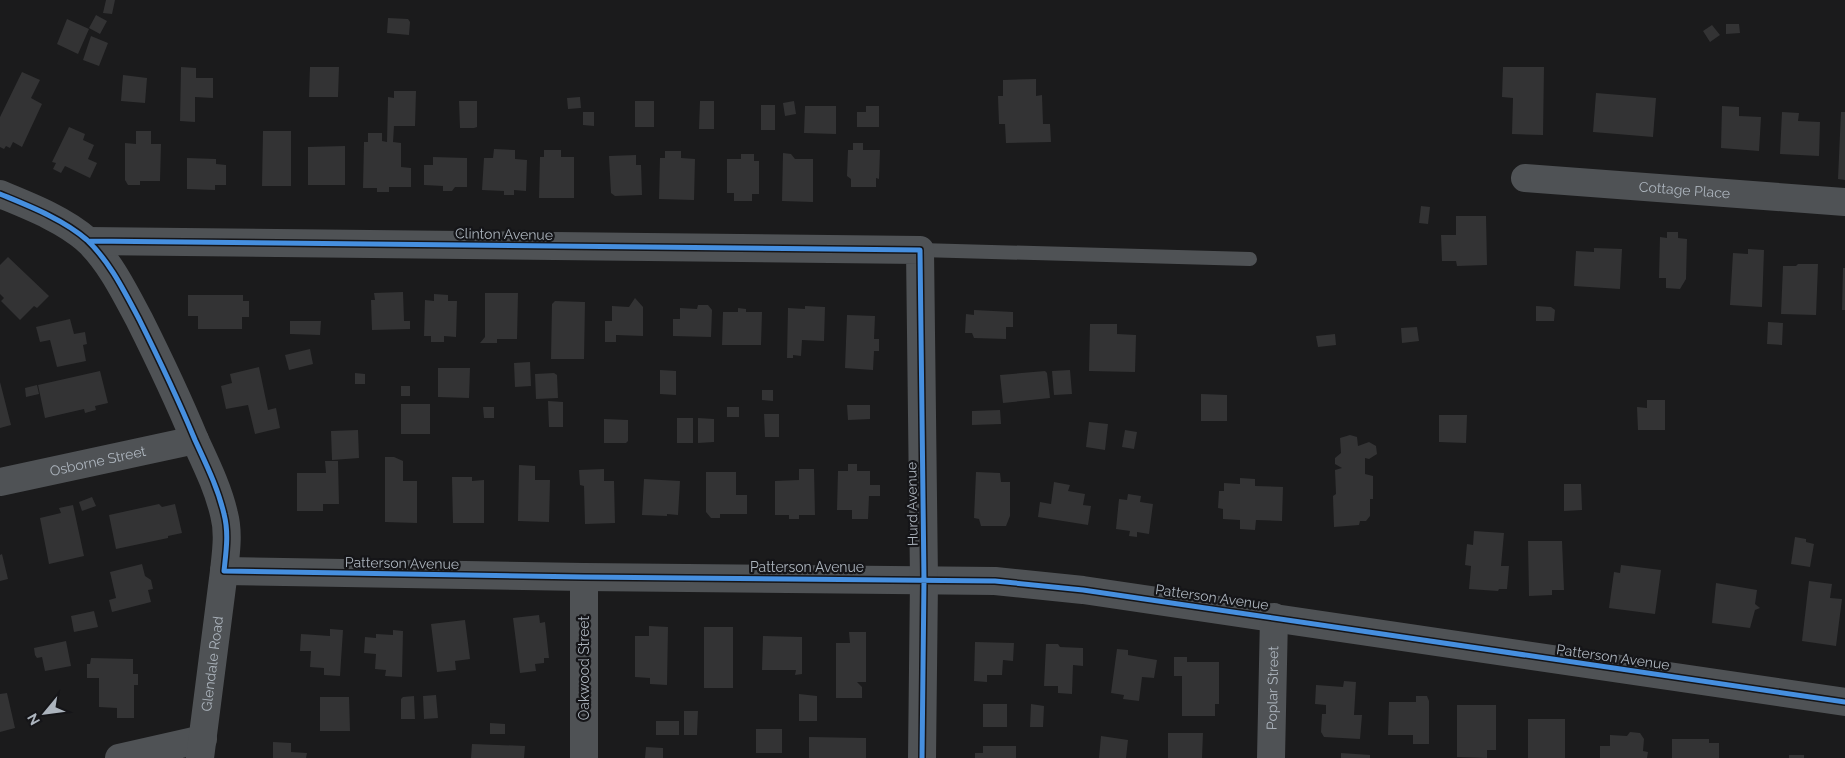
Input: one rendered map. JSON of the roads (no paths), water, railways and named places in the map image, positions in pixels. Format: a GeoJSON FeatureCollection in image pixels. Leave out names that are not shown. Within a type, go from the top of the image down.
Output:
{"type":"FeatureCollection","features":[{"type":"Feature","properties":{"kind":"street","name":"Cottage Place"},"geometry":{"type":"LineString","coordinates":[[1525,178],[1845,202]]}},
{"type":"Feature","properties":{"kind":"street"},"geometry":{"type":"LineString","coordinates":[[0,194],[69,227],[88,241],[104,258],[129,301],[176,394],[215,486],[224,516],[227,544],[224,571]]}},
{"type":"Feature","properties":{"kind":"street","name":"Clinton Avenue"},"geometry":{"type":"LineString","coordinates":[[88,241],[920,250]]}},
{"type":"Feature","properties":{"kind":"street","name":"Hurd Avenue"},"geometry":{"type":"LineString","coordinates":[[920,250],[924,580],[922,758]]}},
{"type":"Feature","properties":{"kind":"street","name":"Osborne Street"},"geometry":{"type":"LineString","coordinates":[[0,482],[195,440]]}},
{"type":"Feature","properties":{"kind":"street","name":"Patterson Avenue"},"geometry":{"type":"LineString","coordinates":[[224,571],[995,581],[1083,590],[1274,617],[1845,702]]}},
{"type":"Feature","properties":{"kind":"street","name":"Glendale Road"},"geometry":{"type":"LineString","coordinates":[[202,748],[224,571]]}},
{"type":"Feature","properties":{"kind":"street","name":"Oakwood Street"},"geometry":{"type":"LineString","coordinates":[[584,577],[584,758]]}},
{"type":"Feature","properties":{"kind":"street","name":"Poplar Street"},"geometry":{"type":"LineString","coordinates":[[1271,758],[1274,617]]}},
{"type":"Feature","properties":{"kind":"street"},"geometry":{"type":"LineString","coordinates":[[119,758],[202,748]]}},
{"type":"Feature","properties":{"kind":"lane"},"geometry":{"type":"LineString","coordinates":[[920,250],[1250,259]]}}]}
